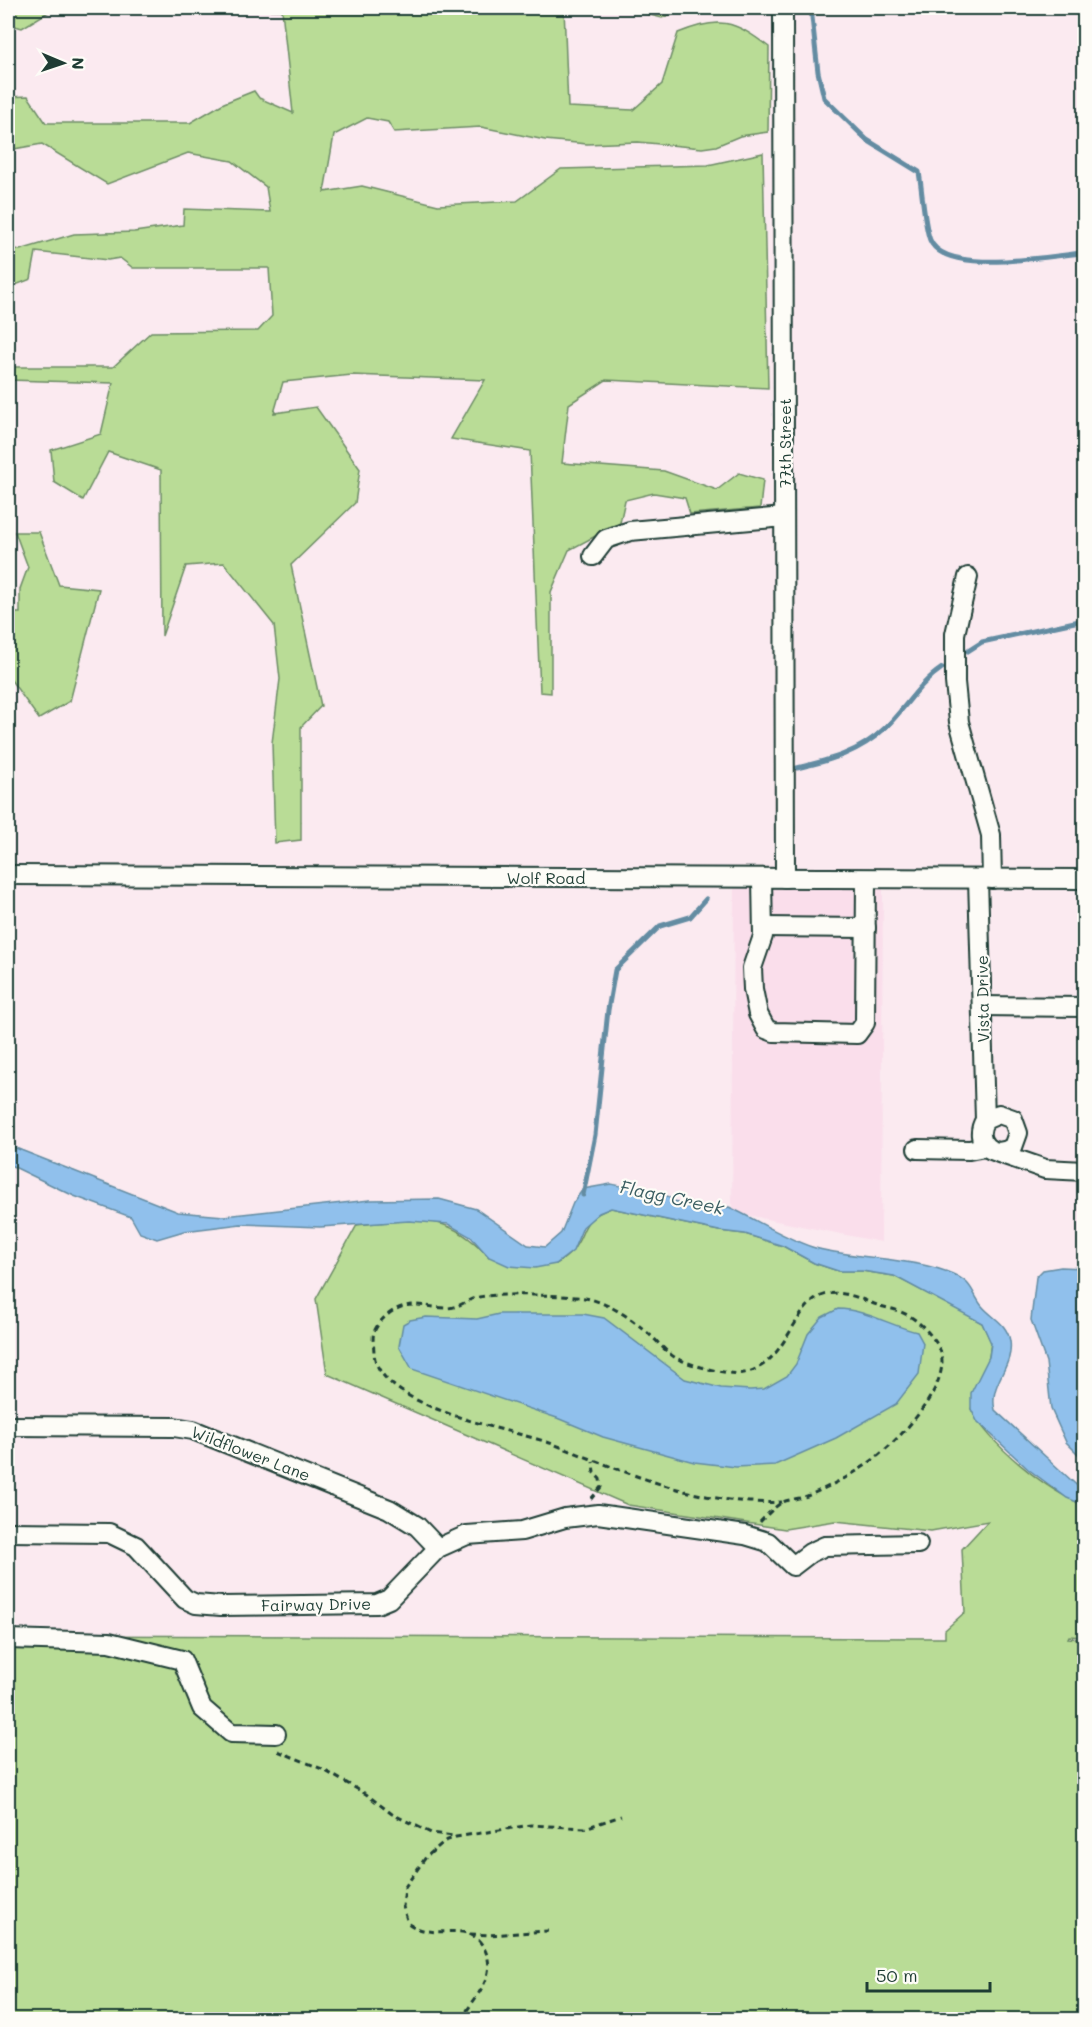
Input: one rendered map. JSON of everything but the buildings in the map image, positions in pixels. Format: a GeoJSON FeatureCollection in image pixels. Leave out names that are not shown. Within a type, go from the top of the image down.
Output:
{"type":"FeatureCollection","features":[{"type":"Feature","properties":{"kind":"street","name":"77th Street"},"geometry":{"type":"LineString","coordinates":[[783,8],[785,878]]}},
{"type":"Feature","properties":{"kind":"street"},"geometry":{"type":"LineString","coordinates":[[593,556],[606,539],[630,531],[784,517]]}},
{"type":"Feature","properties":{"kind":"street","name":"Vista Drive"},"geometry":{"type":"LineString","coordinates":[[968,577],[955,634],[955,682],[959,722],[991,836],[985,879],[982,1006],[985,1120],[980,1134],[992,1150]]}},
{"type":"Feature","properties":{"kind":"street","name":"Wolf Road"},"geometry":{"type":"LineString","coordinates":[[8,875],[1084,879]]}},
{"type":"Feature","properties":{"kind":"street"},"geometry":{"type":"LineString","coordinates":[[762,878],[763,936],[752,968],[758,1014],[766,1029],[774,1032],[857,1034],[865,1023],[866,879]]}},
{"type":"Feature","properties":{"kind":"street"},"geometry":{"type":"LineString","coordinates":[[763,927],[866,928]]}},
{"type":"Feature","properties":{"kind":"street"},"geometry":{"type":"LineString","coordinates":[[982,1006],[1084,1007]]}},
{"type":"Feature","properties":{"kind":"street"},"geometry":{"type":"LineString","coordinates":[[917,1149],[992,1150],[1013,1147],[1018,1133],[1017,1126],[1006,1115],[992,1116],[985,1120]]}},
{"type":"Feature","properties":{"kind":"street"},"geometry":{"type":"LineString","coordinates":[[992,1150],[1045,1169],[1084,1171]]}},
{"type":"Feature","properties":{"kind":"street","name":"Wildflower Lane"},"geometry":{"type":"LineString","coordinates":[[8,1426],[174,1427],[193,1430],[389,1509],[417,1526],[438,1548]]}},
{"type":"Feature","properties":{"kind":"street","name":"Fairway Drive"},"geometry":{"type":"LineString","coordinates":[[8,1532],[109,1533],[124,1538],[136,1546],[185,1599],[196,1604],[221,1606],[377,1604],[393,1594],[438,1548],[467,1535],[522,1532],[581,1516],[598,1514],[745,1535],[768,1542],[793,1566],[810,1553],[825,1546],[918,1544]]}},
{"type":"Feature","properties":{"kind":"street"},"geometry":{"type":"LineString","coordinates":[[8,1639],[108,1642],[182,1660],[202,1708],[231,1733],[277,1742]]}},
{"type":"Feature","properties":{"kind":"path"},"geometry":{"type":"LineString","coordinates":[[826,1294],[853,1295],[877,1306],[903,1312],[926,1327],[941,1350],[942,1372],[931,1397],[909,1425],[865,1466],[810,1495],[782,1502],[730,1500],[685,1490],[593,1462],[551,1443],[476,1424],[406,1395],[381,1371],[374,1360],[373,1334],[389,1312],[406,1305],[447,1308],[460,1306],[477,1297],[588,1298],[607,1305],[642,1327],[675,1358],[714,1370],[742,1374],[761,1367],[772,1359],[806,1310],[826,1294]]}},
{"type":"Feature","properties":{"kind":"path"},"geometry":{"type":"LineString","coordinates":[[581,1516],[601,1487],[600,1479],[594,1473],[593,1462]]}},
{"type":"Feature","properties":{"kind":"path"},"geometry":{"type":"LineString","coordinates":[[745,1535],[782,1502]]}},
{"type":"Feature","properties":{"kind":"path"},"geometry":{"type":"LineString","coordinates":[[277,1742],[366,1794],[392,1814],[431,1833],[456,1837],[531,1825],[585,1828],[621,1816]]}},
{"type":"Feature","properties":{"kind":"path"},"geometry":{"type":"LineString","coordinates":[[456,1837],[433,1849],[416,1868],[404,1893],[404,1915],[408,1923],[423,1931],[489,1935],[548,1931]]}},
{"type":"Feature","properties":{"kind":"path"},"geometry":{"type":"LineString","coordinates":[[461,2019],[485,1984],[488,1973],[485,1950],[479,1940],[468,1933]]}},
{"type":"Feature","properties":{"kind":"shaded area"},"geometry":{"type":"Polygon","coordinates":[[[734,885],[883,886],[881,1242],[732,1212],[734,885]]]}},
{"type":"Feature","properties":{"kind":"green space"},"geometry":{"type":"Polygon","coordinates":[[[8,8],[55,8],[22,28],[8,24],[8,8]]]}},
{"type":"Feature","properties":{"kind":"green space"},"geometry":{"type":"Polygon","coordinates":[[[193,8],[564,8],[568,107],[633,110],[662,84],[678,33],[705,24],[736,26],[769,47],[768,132],[740,136],[716,146],[702,148],[638,142],[587,144],[545,140],[481,127],[394,132],[388,122],[367,118],[334,135],[324,192],[362,186],[438,205],[517,201],[561,169],[708,165],[763,153],[768,388],[606,380],[569,404],[562,463],[664,471],[717,490],[739,473],[763,480],[760,508],[690,514],[685,498],[654,493],[625,500],[620,523],[569,550],[551,592],[551,693],[540,692],[530,451],[451,439],[485,380],[352,375],[283,382],[274,413],[316,407],[360,469],[355,503],[291,565],[321,706],[301,727],[301,840],[275,843],[272,743],[280,679],[274,625],[224,563],[186,566],[162,636],[161,470],[108,452],[83,500],[54,482],[51,450],[101,434],[113,383],[8,380],[8,368],[15,367],[113,367],[151,332],[258,331],[272,316],[269,268],[133,268],[120,258],[108,260],[36,252],[31,279],[8,288],[8,247],[20,250],[74,234],[134,232],[183,225],[184,209],[270,212],[266,187],[232,161],[188,153],[107,184],[42,144],[8,150],[8,97],[28,96],[46,123],[190,123],[224,103],[254,91],[259,98],[293,113],[282,10],[193,8]]]}},
{"type":"Feature","properties":{"kind":"green space"},"geometry":{"type":"Polygon","coordinates":[[[623,8],[686,8],[662,18],[623,8]]]}},
{"type":"Feature","properties":{"kind":"green space"},"geometry":{"type":"Polygon","coordinates":[[[15,532],[39,532],[59,585],[99,589],[70,701],[39,719],[8,676],[8,613],[20,613],[20,589],[28,567],[15,532]]]}},
{"type":"Feature","properties":{"kind":"green space"},"geometry":{"type":"Polygon","coordinates":[[[611,1208],[719,1231],[745,1234],[783,1246],[814,1263],[838,1271],[862,1271],[894,1276],[982,1323],[991,1342],[989,1357],[971,1409],[991,1437],[1020,1465],[1053,1489],[1084,1505],[1084,1637],[1069,1636],[1068,1638],[1084,1639],[1084,2019],[8,2020],[8,1635],[945,1638],[945,1630],[965,1612],[962,1549],[988,1521],[931,1531],[835,1521],[785,1529],[628,1505],[327,1374],[316,1299],[357,1225],[396,1221],[429,1222],[459,1231],[489,1257],[556,1264],[568,1256],[588,1222],[611,1208]]]}},
{"type":"Feature","properties":{"kind":"water"},"geometry":{"type":"Polygon","coordinates":[[[8,1145],[178,1212],[224,1216],[370,1200],[439,1199],[476,1209],[528,1245],[545,1247],[561,1233],[573,1203],[583,1189],[611,1184],[665,1195],[682,1206],[715,1210],[729,1207],[812,1247],[936,1268],[967,1283],[982,1306],[1006,1330],[1010,1341],[1010,1351],[995,1392],[995,1410],[1084,1492],[1084,1505],[1067,1498],[1028,1469],[977,1421],[971,1409],[971,1393],[989,1357],[991,1343],[982,1323],[894,1276],[862,1271],[838,1271],[814,1263],[783,1246],[745,1234],[719,1231],[611,1208],[599,1213],[583,1227],[573,1251],[556,1264],[535,1268],[509,1266],[489,1257],[471,1237],[448,1224],[409,1221],[320,1227],[241,1224],[184,1231],[157,1239],[140,1233],[131,1217],[74,1196],[8,1164],[8,1145]]]}},
{"type":"Feature","properties":{"kind":"water"},"geometry":{"type":"Polygon","coordinates":[[[1061,1267],[1084,1268],[1084,1460],[1066,1442],[1051,1409],[1046,1362],[1031,1320],[1036,1277],[1043,1270],[1061,1267]]]}},
{"type":"Feature","properties":{"kind":"water"},"geometry":{"type":"Polygon","coordinates":[[[838,1309],[858,1312],[917,1332],[923,1343],[919,1374],[896,1404],[836,1438],[775,1465],[736,1467],[694,1462],[603,1437],[557,1418],[412,1369],[399,1346],[403,1324],[426,1317],[477,1319],[499,1314],[583,1314],[604,1318],[685,1379],[721,1388],[764,1389],[787,1376],[796,1364],[808,1334],[822,1317],[838,1309]]]}},
{"type":"Feature","properties":{"kind":"waterway"},"geometry":{"type":"LineString","coordinates":[[811,8],[818,72],[824,98],[867,140],[919,172],[928,233],[930,240],[940,251],[956,258],[977,261],[1025,260],[1084,253]]}},
{"type":"Feature","properties":{"kind":"waterway"},"geometry":{"type":"LineString","coordinates":[[968,651],[982,642],[1084,620]]}},
{"type":"Feature","properties":{"kind":"waterway"},"geometry":{"type":"LineString","coordinates":[[797,768],[832,758],[865,744],[885,728],[926,681],[942,668]]}},
{"type":"Feature","properties":{"kind":"waterway"},"geometry":{"type":"LineString","coordinates":[[583,1195],[595,1135],[608,1010],[615,970],[660,926],[690,917],[706,899]]}},
{"type":"Feature","properties":{"kind":"water label","name":"Flagg Creek"},"geometry":{"type":"Point","coordinates":[672,1197]}}]}
